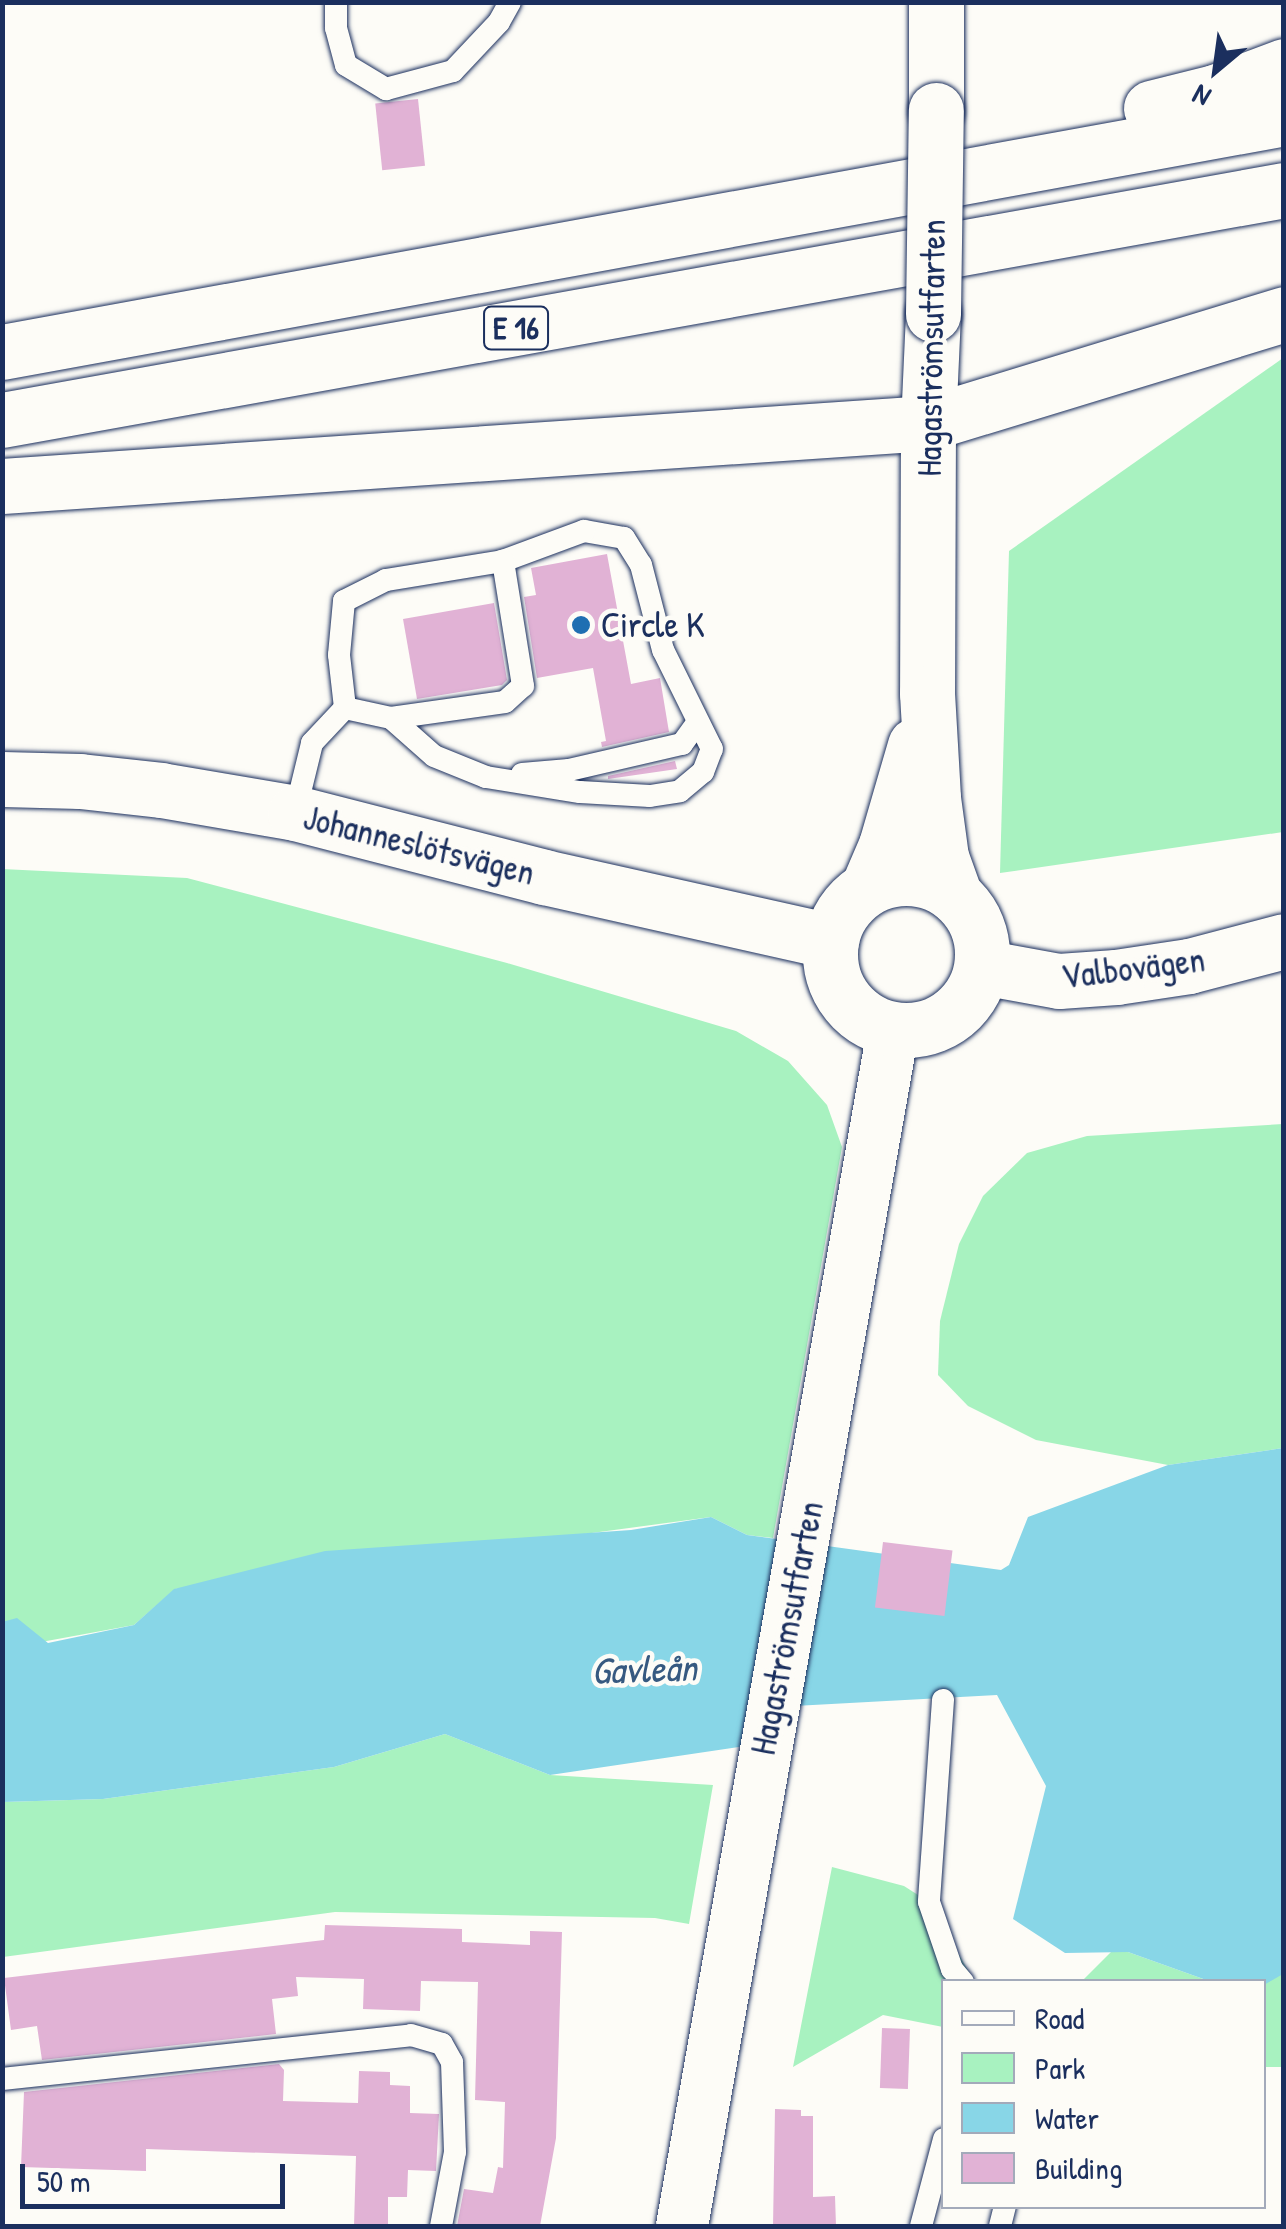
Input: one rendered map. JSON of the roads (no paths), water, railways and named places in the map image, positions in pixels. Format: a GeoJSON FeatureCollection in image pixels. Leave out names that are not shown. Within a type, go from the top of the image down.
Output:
{"type":"FeatureCollection","features":[{"type":"Feature","properties":{"kind":"main road","name":"Hagaströmsutfarten"},"geometry":{"type":"LineString","coordinates":[[936,2],[926,693],[932,798],[941,857],[955,896],[974,918],[982,942],[982,968]]}},
{"type":"Feature","properties":{"kind":"main road"},"geometry":{"type":"LineString","coordinates":[[820,200],[1216,92],[1284,66]]}},
{"type":"Feature","properties":{"kind":"main road","name":"E 16"},"geometry":{"type":"LineString","coordinates":[[2,352],[1284,118]]}},
{"type":"Feature","properties":{"kind":"main road","name":"E 16"},"geometry":{"type":"LineString","coordinates":[[2,420],[1284,190]]}},
{"type":"Feature","properties":{"kind":"main road"},"geometry":{"type":"LineString","coordinates":[[2,486],[928,422],[1284,314]]}},
{"type":"Feature","properties":{"kind":"main road","name":"Hagaströmsutfarten"},"geometry":{"type":"LineString","coordinates":[[830,941],[850,901],[868,887],[908,780],[926,693]]}},
{"type":"Feature","properties":{"kind":"main road","name":"Johanneslötsvägen"},"geometry":{"type":"LineString","coordinates":[[2,779],[112,784],[294,813],[544,877],[830,941]]}},
{"type":"Feature","properties":{"kind":"main road"},"geometry":{"type":"LineString","coordinates":[[868,887],[912,878],[937,884],[955,896]]}},
{"type":"Feature","properties":{"kind":"main road"},"geometry":{"type":"LineString","coordinates":[[830,941],[830,965],[837,988],[870,1022],[893,1030],[940,1023],[960,1009],[974,990],[982,968]]}},
{"type":"Feature","properties":{"kind":"main road","name":"Valbovägen"},"geometry":{"type":"LineString","coordinates":[[982,968],[1059,981],[1116,976],[1190,966],[1284,941]]}},
{"type":"Feature","properties":{"kind":"street","name":"Hagaströmsutfarten"},"geometry":{"type":"LineString","coordinates":[[682,2226],[893,1030]]}},
{"type":"Feature","properties":{"kind":"lane"},"geometry":{"type":"LineString","coordinates":[[336,2],[336,28],[346,64],[386,88],[453,71],[510,2]]}},
{"type":"Feature","properties":{"kind":"lane"},"geometry":{"type":"LineString","coordinates":[[294,813],[312,743],[345,708],[339,655],[344,601],[386,580],[503,562],[584,531],[624,538],[641,565],[664,650],[688,694],[696,726],[712,750],[703,772],[680,790],[650,796],[580,792],[486,777],[434,756],[391,718]]}},
{"type":"Feature","properties":{"kind":"lane"},"geometry":{"type":"LineString","coordinates":[[345,708],[391,718],[505,702],[523,686],[503,562]]}},
{"type":"Feature","properties":{"kind":"lane"},"geometry":{"type":"LineString","coordinates":[[486,777],[568,770],[682,744],[696,726]]}},
{"type":"Feature","properties":{"kind":"lane"},"geometry":{"type":"LineString","coordinates":[[944,1700],[929,1902],[952,1968],[961,1979]]}},
{"type":"Feature","properties":{"kind":"lane"},"geometry":{"type":"LineString","coordinates":[[2,2080],[411,2036],[442,2044],[452,2062],[455,2152],[440,2226]]}},
{"type":"Feature","properties":{"kind":"lane"},"geometry":{"type":"LineString","coordinates":[[922,2226],[941,2151]]}},
{"type":"Feature","properties":{"kind":"water","name":"Gavleån"},"geometry":{"type":"Polygon","coordinates":[[[1283,1448],[1283,1974],[1266,1984],[1266,1979],[1203,1979],[1128,1952],[1065,1953],[1013,1919],[1046,1786],[997,1695],[776,1707],[766,1743],[550,1775],[445,1734],[334,1767],[103,1799],[3,1802],[2,1622],[17,1618],[48,1643],[134,1625],[174,1589],[325,1551],[631,1530],[711,1517],[747,1535],[1001,1570],[1009,1565],[1028,1517],[1168,1465],[1283,1448]]]}},
{"type":"Feature","properties":{"kind":"place","name":"Circle K"},"geometry":{"type":"Point","coordinates":[581,625]}}]}
